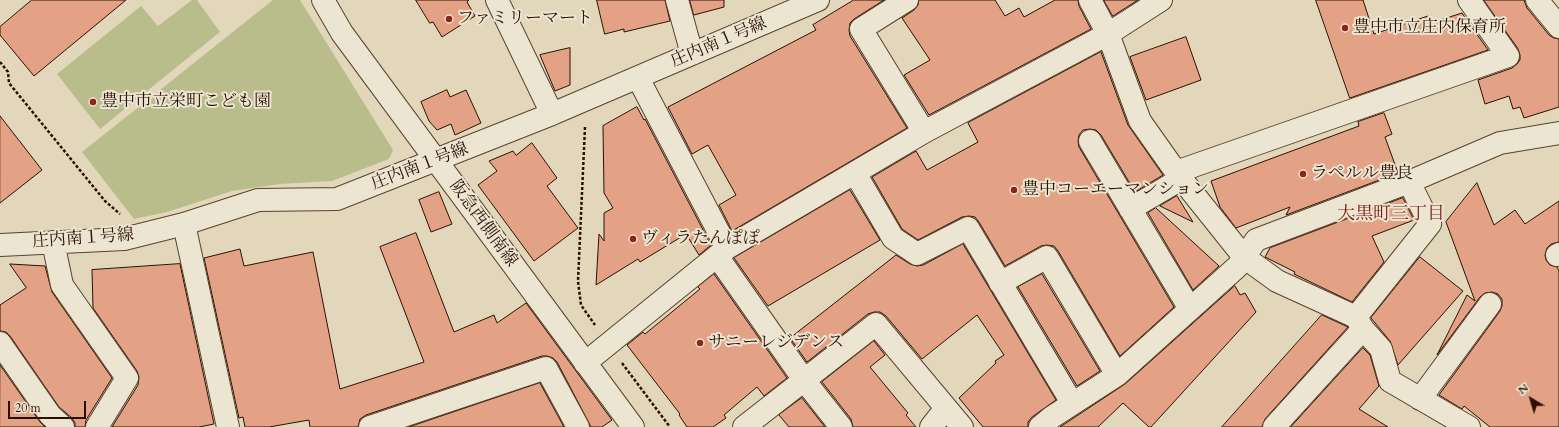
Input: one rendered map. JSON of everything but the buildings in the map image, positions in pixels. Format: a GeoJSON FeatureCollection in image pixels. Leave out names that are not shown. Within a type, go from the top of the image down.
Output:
{"type":"FeatureCollection","features":[{"type":"Feature","properties":{"kind":"street","name":"阪急西側南線"},"geometry":{"type":"LineString","coordinates":[[323,0],[342,33],[633,427]]}},
{"type":"Feature","properties":{"kind":"street"},"geometry":{"type":"LineString","coordinates":[[497,0],[552,114]]}},
{"type":"Feature","properties":{"kind":"street"},"geometry":{"type":"LineString","coordinates":[[677,0],[692,54]]}},
{"type":"Feature","properties":{"kind":"street","name":"庄内南１号線"},"geometry":{"type":"LineString","coordinates":[[0,245],[124,239],[184,224],[258,200],[337,199],[552,114],[818,0]]}},
{"type":"Feature","properties":{"kind":"street"},"geometry":{"type":"LineString","coordinates":[[907,0],[861,29],[924,132]]}},
{"type":"Feature","properties":{"kind":"street"},"geometry":{"type":"LineString","coordinates":[[1090,0],[1108,34],[1140,121],[1178,175],[1244,257],[1277,280],[1360,323],[1381,349],[1390,382],[1469,427]]}},
{"type":"Feature","properties":{"kind":"street"},"geometry":{"type":"LineString","coordinates":[[585,363],[722,252],[924,132],[1108,34],[1161,0]]}},
{"type":"Feature","properties":{"kind":"street"},"geometry":{"type":"LineString","coordinates":[[1130,208],[1178,175],[1508,56],[1469,0]]}},
{"type":"Feature","properties":{"kind":"street"},"geometry":{"type":"LineString","coordinates":[[1537,0],[1559,28]]}},
{"type":"Feature","properties":{"kind":"street"},"geometry":{"type":"LineString","coordinates":[[638,78],[722,252],[804,380],[842,427]]}},
{"type":"Feature","properties":{"kind":"street"},"geometry":{"type":"LineString","coordinates":[[1040,427],[1072,403],[1117,375],[1238,266],[1256,240],[1410,182],[1500,143],[1559,133]]}},
{"type":"Feature","properties":{"kind":"street"},"geometry":{"type":"LineString","coordinates":[[1090,141],[1190,309]]}},
{"type":"Feature","properties":{"kind":"street"},"geometry":{"type":"LineString","coordinates":[[855,174],[893,238],[917,254],[968,228],[1072,403]]}},
{"type":"Feature","properties":{"kind":"street"},"geometry":{"type":"LineString","coordinates":[[1274,427],[1360,323],[1430,224],[1410,182]]}},
{"type":"Feature","properties":{"kind":"street"},"geometry":{"type":"LineString","coordinates":[[184,224],[228,427]]}},
{"type":"Feature","properties":{"kind":"street"},"geometry":{"type":"LineString","coordinates":[[52,242],[62,285],[127,378],[97,427]]}},
{"type":"Feature","properties":{"kind":"street"},"geometry":{"type":"LineString","coordinates":[[1000,283],[1047,257],[1117,375]]}},
{"type":"Feature","properties":{"kind":"street"},"geometry":{"type":"LineString","coordinates":[[1420,399],[1490,304]]}},
{"type":"Feature","properties":{"kind":"street"},"geometry":{"type":"LineString","coordinates":[[744,427],[876,324],[962,427]]}},
{"type":"Feature","properties":{"kind":"street"},"geometry":{"type":"LineString","coordinates":[[4,356],[50,415],[63,427]]}},
{"type":"Feature","properties":{"kind":"street"},"geometry":{"type":"LineString","coordinates":[[370,427],[546,368],[578,427]]}},
{"type":"Feature","properties":{"kind":"street"},"geometry":{"type":"LineString","coordinates":[[931,427],[946,408]]}},
{"type":"Feature","properties":{"kind":"path"},"geometry":{"type":"LineString","coordinates":[[0,62],[8,72],[9,83],[106,201],[120,214],[122,221]]}},
{"type":"Feature","properties":{"kind":"path"},"geometry":{"type":"LineString","coordinates":[[584,100],[586,124],[578,281],[581,305],[670,427]]}},
{"type":"Feature","properties":{"kind":"green space"},"geometry":{"type":"Polygon","coordinates":[[[192,0],[197,0],[220,32],[100,129],[57,74],[141,6],[158,26],[192,0]]]}},
{"type":"Feature","properties":{"kind":"green space"},"geometry":{"type":"Polygon","coordinates":[[[273,0],[300,0],[393,150],[389,159],[332,181],[280,184],[232,191],[167,212],[134,219],[82,152],[273,0]]]}},
{"type":"Feature","properties":{"kind":"place","name":"ファミリーマート"},"geometry":{"type":"Point","coordinates":[449,19]}},
{"type":"Feature","properties":{"kind":"place","name":"豊中市立庄内保育所"},"geometry":{"type":"Point","coordinates":[1345,28]}},
{"type":"Feature","properties":{"kind":"place","name":"豊中市立栄町こども園"},"geometry":{"type":"Point","coordinates":[93,102]}},
{"type":"Feature","properties":{"kind":"place","name":"ラペルル豊良"},"geometry":{"type":"Point","coordinates":[1303,174]}},
{"type":"Feature","properties":{"kind":"place","name":"豊中コーエーマンション"},"geometry":{"type":"Point","coordinates":[1014,190]}},
{"type":"Feature","properties":{"kind":"place","name":"ヴィラたんぽぽ"},"geometry":{"type":"Point","coordinates":[633,239]}},
{"type":"Feature","properties":{"kind":"place","name":"サニーレジデンス"},"geometry":{"type":"Point","coordinates":[700,343]}},
{"type":"Feature","properties":{"kind":"district","name":"大黒町三丁目"},"geometry":{"type":"Point","coordinates":[1391,215]}}]}
